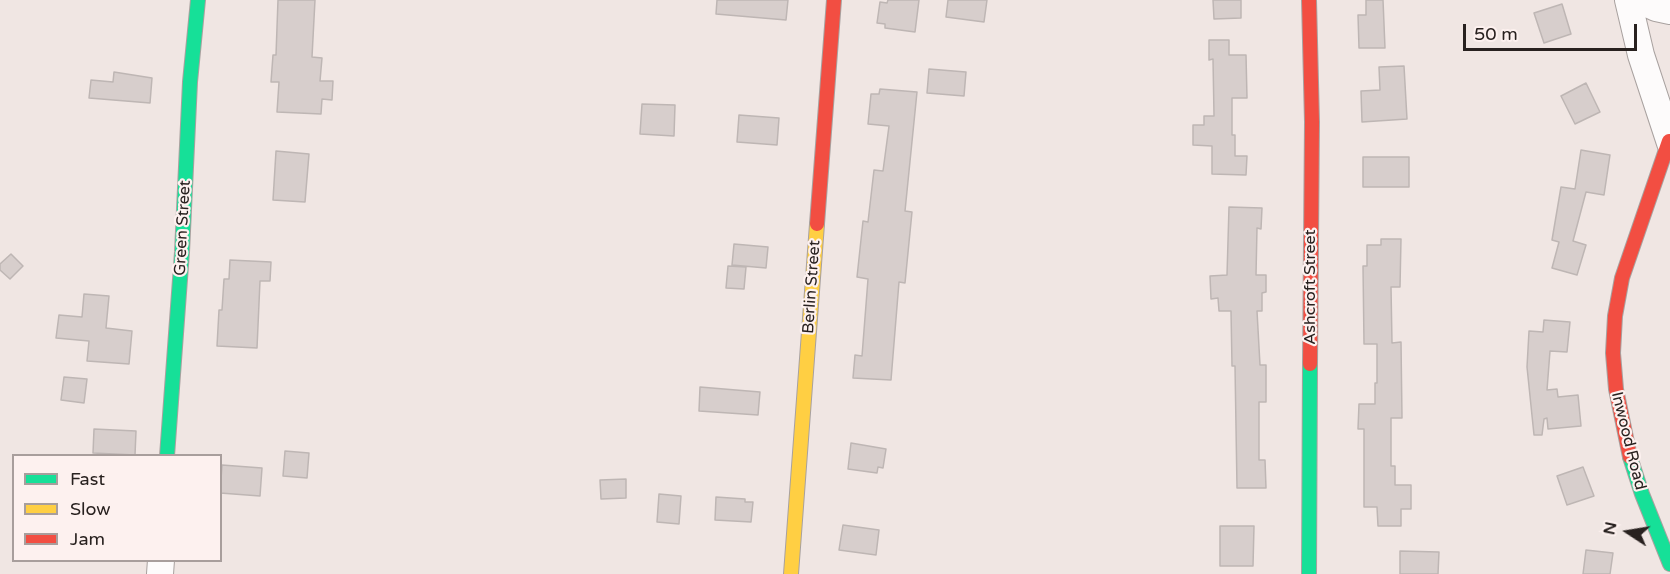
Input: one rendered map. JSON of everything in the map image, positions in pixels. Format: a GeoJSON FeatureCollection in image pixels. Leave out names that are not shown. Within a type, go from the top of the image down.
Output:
{"type":"FeatureCollection","features":[{"type":"Feature","properties":{"kind":"street","name":"Green Street"},"geometry":{"type":"LineString","coordinates":[[167,454],[182,252],[190,82],[198,0]]}},
{"type":"Feature","properties":{"kind":"street","name":"Berlin Street"},"geometry":{"type":"LineString","coordinates":[[791,574],[834,0]]}},
{"type":"Feature","properties":{"kind":"street","name":"Ashcroft Street"},"geometry":{"type":"LineString","coordinates":[[1309,0],[1312,122],[1309,574]]}},
{"type":"Feature","properties":{"kind":"street","name":"Inwood Road"},"geometry":{"type":"LineString","coordinates":[[1628,0],[1641,55],[1670,142],[1622,278],[1616,301],[1612,360],[1619,417],[1634,472],[1670,564]]}},
{"type":"Feature","properties":{"kind":"street"},"geometry":{"type":"LineString","coordinates":[[1639,0],[1656,8],[1670,11]]}},
{"type":"Feature","properties":{"kind":"building"},"geometry":{"type":"Polygon","coordinates":[[[278,0],[315,0],[312,57],[322,58],[320,81],[333,81],[332,100],[322,99],[321,114],[277,112],[279,82],[271,82],[273,55],[276,55],[278,0]]]}},
{"type":"Feature","properties":{"kind":"building"},"geometry":{"type":"Polygon","coordinates":[[[717,0],[788,0],[786,20],[716,14],[717,0]]]}},
{"type":"Feature","properties":{"kind":"building"},"geometry":{"type":"Polygon","coordinates":[[[888,0],[919,0],[915,32],[885,28],[885,24],[877,23],[880,2],[887,3],[888,0]]]}},
{"type":"Feature","properties":{"kind":"building"},"geometry":{"type":"Polygon","coordinates":[[[948,0],[987,0],[984,22],[946,17],[948,0]]]}},
{"type":"Feature","properties":{"kind":"building"},"geometry":{"type":"Polygon","coordinates":[[[1213,0],[1241,0],[1241,18],[1214,19],[1213,0]]]}},
{"type":"Feature","properties":{"kind":"building"},"geometry":{"type":"Polygon","coordinates":[[[1366,0],[1383,0],[1385,48],[1359,48],[1358,15],[1366,15],[1366,0]]]}},
{"type":"Feature","properties":{"kind":"building"},"geometry":{"type":"Polygon","coordinates":[[[1562,4],[1571,34],[1544,43],[1534,13],[1562,4]]]}},
{"type":"Feature","properties":{"kind":"building"},"geometry":{"type":"Polygon","coordinates":[[[1209,40],[1229,40],[1229,55],[1246,55],[1247,98],[1232,98],[1232,135],[1235,135],[1235,156],[1247,156],[1246,175],[1212,174],[1212,146],[1193,145],[1193,125],[1204,125],[1204,116],[1214,116],[1213,59],[1209,60],[1209,40]]]}},
{"type":"Feature","properties":{"kind":"building"},"geometry":{"type":"Polygon","coordinates":[[[1404,66],[1407,119],[1362,122],[1361,91],[1380,90],[1379,67],[1404,66]]]}},
{"type":"Feature","properties":{"kind":"building"},"geometry":{"type":"Polygon","coordinates":[[[929,69],[966,72],[964,96],[927,93],[929,69]]]}},
{"type":"Feature","properties":{"kind":"building"},"geometry":{"type":"Polygon","coordinates":[[[114,72],[152,78],[150,103],[89,98],[91,80],[113,82],[114,72]]]}},
{"type":"Feature","properties":{"kind":"building"},"geometry":{"type":"Polygon","coordinates":[[[1586,83],[1600,112],[1575,124],[1561,96],[1586,83]]]}},
{"type":"Feature","properties":{"kind":"building"},"geometry":{"type":"Polygon","coordinates":[[[880,89],[917,92],[905,211],[912,212],[905,283],[899,282],[891,380],[853,378],[855,355],[862,356],[868,279],[857,277],[863,221],[868,222],[874,170],[883,171],[889,126],[868,124],[871,94],[879,94],[880,89]]]}},
{"type":"Feature","properties":{"kind":"building"},"geometry":{"type":"Polygon","coordinates":[[[642,104],[675,105],[674,136],[640,134],[642,104]]]}},
{"type":"Feature","properties":{"kind":"building"},"geometry":{"type":"Polygon","coordinates":[[[739,115],[779,118],[777,145],[737,142],[739,115]]]}},
{"type":"Feature","properties":{"kind":"building"},"geometry":{"type":"Polygon","coordinates":[[[1581,150],[1610,155],[1604,195],[1586,192],[1573,241],[1586,245],[1577,275],[1552,268],[1559,242],[1552,240],[1561,187],[1575,189],[1581,150]]]}},
{"type":"Feature","properties":{"kind":"building"},"geometry":{"type":"Polygon","coordinates":[[[276,151],[309,154],[305,202],[273,200],[276,151]]]}},
{"type":"Feature","properties":{"kind":"building"},"geometry":{"type":"Polygon","coordinates":[[[1363,157],[1409,157],[1409,187],[1363,187],[1363,157]]]}},
{"type":"Feature","properties":{"kind":"building"},"geometry":{"type":"Polygon","coordinates":[[[1229,207],[1262,208],[1261,229],[1257,228],[1256,275],[1266,275],[1266,292],[1262,293],[1262,311],[1257,311],[1260,365],[1266,365],[1266,402],[1259,402],[1259,460],[1265,460],[1266,488],[1237,488],[1235,366],[1232,366],[1231,311],[1219,311],[1218,298],[1211,299],[1210,276],[1227,275],[1229,207]]]}},
{"type":"Feature","properties":{"kind":"building"},"geometry":{"type":"Polygon","coordinates":[[[1381,239],[1401,239],[1400,287],[1391,287],[1392,343],[1401,342],[1402,418],[1391,418],[1391,466],[1395,466],[1395,485],[1411,485],[1411,509],[1401,509],[1401,526],[1378,526],[1377,507],[1364,507],[1364,429],[1358,429],[1359,404],[1375,404],[1375,383],[1377,383],[1377,344],[1364,344],[1363,266],[1367,266],[1367,245],[1381,245],[1381,239]]]}},
{"type":"Feature","properties":{"kind":"building"},"geometry":{"type":"Polygon","coordinates":[[[734,244],[768,247],[766,268],[732,265],[734,244]]]}},
{"type":"Feature","properties":{"kind":"building"},"geometry":{"type":"Polygon","coordinates":[[[11,254],[23,266],[10,279],[0,270],[0,264],[11,254]]]}},
{"type":"Feature","properties":{"kind":"building"},"geometry":{"type":"Polygon","coordinates":[[[230,260],[271,262],[270,281],[260,281],[257,348],[217,346],[219,310],[222,310],[224,279],[229,279],[230,260]]]}},
{"type":"Feature","properties":{"kind":"building"},"geometry":{"type":"Polygon","coordinates":[[[728,266],[746,267],[744,289],[726,288],[728,266]]]}},
{"type":"Feature","properties":{"kind":"building"},"geometry":{"type":"Polygon","coordinates":[[[84,294],[109,296],[106,328],[132,331],[129,364],[87,361],[89,341],[56,338],[59,315],[82,317],[84,294]]]}},
{"type":"Feature","properties":{"kind":"building"},"geometry":{"type":"Polygon","coordinates":[[[1544,320],[1570,322],[1567,352],[1550,351],[1547,390],[1557,389],[1558,397],[1578,395],[1581,426],[1548,429],[1547,418],[1544,419],[1542,435],[1534,435],[1527,367],[1529,331],[1543,332],[1544,320]]]}},
{"type":"Feature","properties":{"kind":"building"},"geometry":{"type":"Polygon","coordinates":[[[64,377],[87,379],[84,403],[61,400],[64,377]]]}},
{"type":"Feature","properties":{"kind":"building"},"geometry":{"type":"Polygon","coordinates":[[[700,387],[760,392],[758,415],[699,411],[700,387]]]}},
{"type":"Feature","properties":{"kind":"building"},"geometry":{"type":"Polygon","coordinates":[[[94,429],[136,431],[135,454],[93,453],[94,429]]]}},
{"type":"Feature","properties":{"kind":"building"},"geometry":{"type":"Polygon","coordinates":[[[851,443],[886,449],[883,468],[878,467],[877,473],[848,469],[851,443]]]}},
{"type":"Feature","properties":{"kind":"building"},"geometry":{"type":"Polygon","coordinates":[[[285,451],[309,453],[307,478],[283,476],[285,451]]]}},
{"type":"Feature","properties":{"kind":"building"},"geometry":{"type":"Polygon","coordinates":[[[222,465],[262,468],[260,496],[222,493],[222,465]]]}},
{"type":"Feature","properties":{"kind":"building"},"geometry":{"type":"Polygon","coordinates":[[[1583,467],[1594,496],[1567,505],[1557,476],[1583,467]]]}},
{"type":"Feature","properties":{"kind":"building"},"geometry":{"type":"Polygon","coordinates":[[[626,479],[626,498],[601,499],[600,480],[626,479]]]}},
{"type":"Feature","properties":{"kind":"building"},"geometry":{"type":"Polygon","coordinates":[[[659,494],[681,496],[679,524],[657,522],[659,494]]]}},
{"type":"Feature","properties":{"kind":"building"},"geometry":{"type":"Polygon","coordinates":[[[716,497],[745,499],[745,502],[753,502],[751,522],[715,520],[716,497]]]}},
{"type":"Feature","properties":{"kind":"building"},"geometry":{"type":"Polygon","coordinates":[[[843,525],[879,530],[876,555],[839,550],[843,525]]]}},
{"type":"Feature","properties":{"kind":"building"},"geometry":{"type":"Polygon","coordinates":[[[1220,526],[1254,526],[1253,566],[1220,566],[1220,526]]]}},
{"type":"Feature","properties":{"kind":"building"},"geometry":{"type":"Polygon","coordinates":[[[1586,550],[1613,553],[1610,574],[1583,574],[1586,550]]]}},
{"type":"Feature","properties":{"kind":"building"},"geometry":{"type":"Polygon","coordinates":[[[1400,551],[1439,552],[1438,574],[1400,574],[1400,551]]]}},
{"type":"Feature","properties":{"kind":"traffic: fast"},"geometry":{"type":"LineString","coordinates":[[167,454],[182,252],[190,82],[198,0]]}},
{"type":"Feature","properties":{"kind":"traffic: fast"},"geometry":{"type":"LineString","coordinates":[[1309,574],[1310,364]]}},
{"type":"Feature","properties":{"kind":"traffic: fast"},"geometry":{"type":"LineString","coordinates":[[1630,457],[1670,564]]}},
{"type":"Feature","properties":{"kind":"traffic: slow"},"geometry":{"type":"LineString","coordinates":[[791,574],[817,224]]}},
{"type":"Feature","properties":{"kind":"traffic: jam"},"geometry":{"type":"LineString","coordinates":[[817,224],[834,0]]}},
{"type":"Feature","properties":{"kind":"traffic: jam"},"geometry":{"type":"LineString","coordinates":[[1309,0],[1312,122],[1310,364]]}},
{"type":"Feature","properties":{"kind":"traffic: jam"},"geometry":{"type":"LineString","coordinates":[[1630,457],[1616,389],[1613,353],[1615,316],[1622,278],[1669,141]]}}]}
